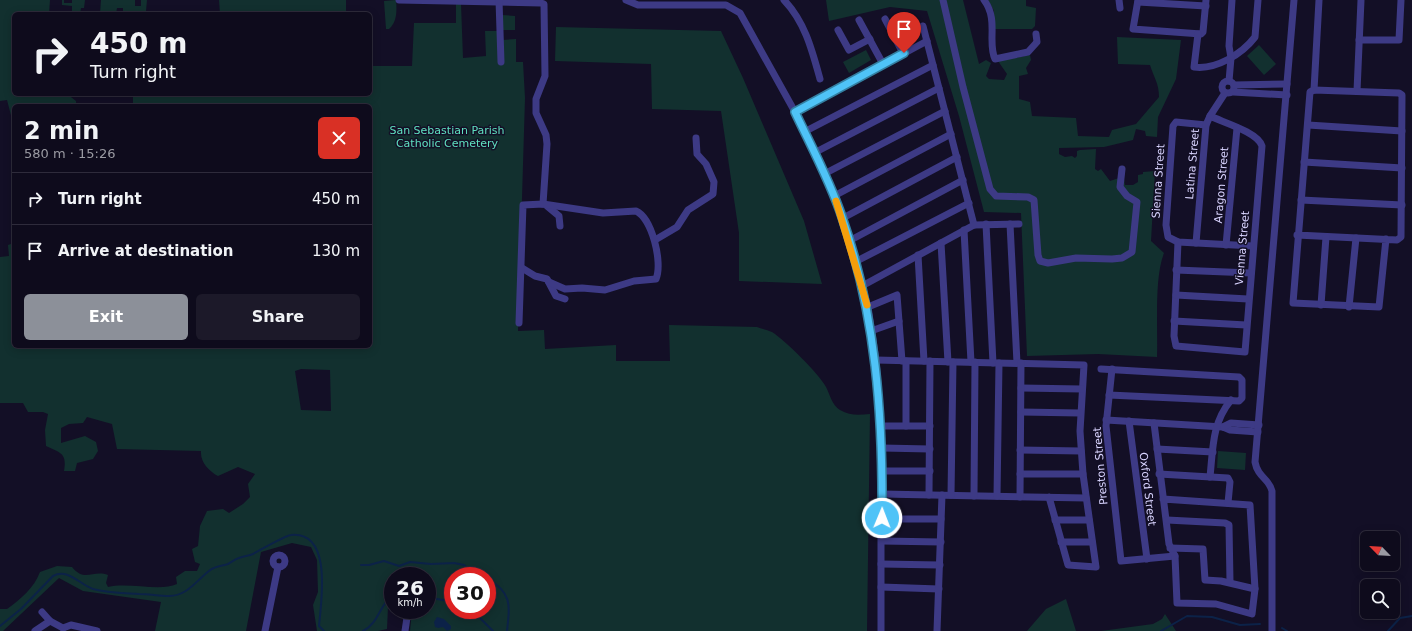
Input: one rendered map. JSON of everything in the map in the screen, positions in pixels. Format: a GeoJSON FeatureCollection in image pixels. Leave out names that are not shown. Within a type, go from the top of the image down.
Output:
{"type":"FeatureCollection","features":[{"type":"Feature","properties":{"kind":"street"},"geometry":{"type":"LineString","coordinates":[[399,0],[499,1],[544,4],[545,76],[536,99],[536,113],[546,135],[547,144],[543,204]]}},
{"type":"Feature","properties":{"kind":"street"},"geometry":{"type":"LineString","coordinates":[[626,0],[638,5],[726,5],[737,11],[746,22],[795,112],[843,218],[868,307],[876,360],[882,448],[880,631]]}},
{"type":"Feature","properties":{"kind":"street"},"geometry":{"type":"LineString","coordinates":[[784,0],[791,7],[806,32],[820,79]]}},
{"type":"Feature","properties":{"kind":"street"},"geometry":{"type":"LineString","coordinates":[[943,0],[963,87],[990,189],[996,196],[1028,197],[1034,200],[1037,251],[1040,261],[1048,263],[1076,258],[1112,259],[1122,258],[1132,252],[1137,202],[1127,196],[1120,187],[1122,169]]}},
{"type":"Feature","properties":{"kind":"street"},"geometry":{"type":"LineString","coordinates":[[984,0],[992,18],[995,59],[1030,51],[1037,42],[1036,34]]}},
{"type":"Feature","properties":{"kind":"street"},"geometry":{"type":"LineString","coordinates":[[1119,0],[1120,8]]}},
{"type":"Feature","properties":{"kind":"street"},"geometry":{"type":"LineString","coordinates":[[1225,93],[1229,94],[1232,86],[1229,46],[1232,0]]}},
{"type":"Feature","properties":{"kind":"street"},"geometry":{"type":"LineString","coordinates":[[1199,34],[1133,28],[1138,1],[1206,3],[1203,32],[1199,34],[1194,67],[1211,66],[1231,58],[1255,37],[1258,0]]}},
{"type":"Feature","properties":{"kind":"street"},"geometry":{"type":"LineString","coordinates":[[1272,631],[1272,491],[1269,483],[1260,476],[1256,467],[1294,0]]}},
{"type":"Feature","properties":{"kind":"street"},"geometry":{"type":"LineString","coordinates":[[1319,0],[1314,90],[1310,93],[1292,302],[1296,304],[1349,307],[1376,308],[1380,306],[1386,239]]}},
{"type":"Feature","properties":{"kind":"street"},"geometry":{"type":"LineString","coordinates":[[1357,91],[1361,0]]}},
{"type":"Feature","properties":{"kind":"street"},"geometry":{"type":"LineString","coordinates":[[1359,40],[1399,40],[1401,0]]}},
{"type":"Feature","properties":{"kind":"street"},"geometry":{"type":"LineString","coordinates":[[499,1],[501,62]]}},
{"type":"Feature","properties":{"kind":"street"},"geometry":{"type":"LineString","coordinates":[[885,19],[904,53]]}},
{"type":"Feature","properties":{"kind":"street"},"geometry":{"type":"LineString","coordinates":[[859,20],[883,64]]}},
{"type":"Feature","properties":{"kind":"street"},"geometry":{"type":"LineString","coordinates":[[923,26],[974,225]]}},
{"type":"Feature","properties":{"kind":"street"},"geometry":{"type":"LineString","coordinates":[[838,30],[849,50],[870,40]]}},
{"type":"Feature","properties":{"kind":"street"},"geometry":{"type":"LineString","coordinates":[[795,112],[927,41]]}},
{"type":"Feature","properties":{"kind":"street"},"geometry":{"type":"LineString","coordinates":[[804,132],[933,65]]}},
{"type":"Feature","properties":{"kind":"street","name":"Latina Street"},"geometry":{"type":"LineString","coordinates":[[1196,243],[1206,125],[1225,93],[1222,90],[1222,85],[1225,82],[1232,86]]}},
{"type":"Feature","properties":{"kind":"street"},"geometry":{"type":"LineString","coordinates":[[1232,86],[1287,84]]}},
{"type":"Feature","properties":{"kind":"street"},"geometry":{"type":"LineString","coordinates":[[1260,85],[1260,94]]}},
{"type":"Feature","properties":{"kind":"street"},"geometry":{"type":"LineString","coordinates":[[1275,85],[1275,94]]}},
{"type":"Feature","properties":{"kind":"street"},"geometry":{"type":"LineString","coordinates":[[1232,86],[1260,94],[1287,95]]}},
{"type":"Feature","properties":{"kind":"street"},"geometry":{"type":"LineString","coordinates":[[814,153],[939,88]]}},
{"type":"Feature","properties":{"kind":"street"},"geometry":{"type":"LineString","coordinates":[[1297,235],[1399,240],[1401,237],[1401,94],[1314,90]]}},
{"type":"Feature","properties":{"kind":"street"},"geometry":{"type":"LineString","coordinates":[[824,174],[945,111]]}},
{"type":"Feature","properties":{"kind":"street"},"geometry":{"type":"LineString","coordinates":[[1210,116],[1237,128]]}},
{"type":"Feature","properties":{"kind":"street","name":"Sienna Street"},"geometry":{"type":"LineString","coordinates":[[1206,125],[1174,123],[1166,225],[1167,234],[1174,241],[1176,270],[1174,338],[1176,346],[1179,347],[1244,352]]}},
{"type":"Feature","properties":{"kind":"street"},"geometry":{"type":"LineString","coordinates":[[1308,125],[1402,131]]}},
{"type":"Feature","properties":{"kind":"street","name":"Vienna Street"},"geometry":{"type":"LineString","coordinates":[[1237,128],[1259,140],[1262,146],[1244,352]]}},
{"type":"Feature","properties":{"kind":"street","name":"Aragon Street"},"geometry":{"type":"LineString","coordinates":[[1226,245],[1237,128]]}},
{"type":"Feature","properties":{"kind":"street"},"geometry":{"type":"LineString","coordinates":[[834,196],[951,134]]}},
{"type":"Feature","properties":{"kind":"street"},"geometry":{"type":"LineString","coordinates":[[655,240],[677,227],[688,210],[713,194],[714,182],[706,164],[697,154],[696,138]]}},
{"type":"Feature","properties":{"kind":"street"},"geometry":{"type":"LineString","coordinates":[[843,218],[957,157]]}},
{"type":"Feature","properties":{"kind":"street"},"geometry":{"type":"LineString","coordinates":[[1304,162],[1402,168]]}},
{"type":"Feature","properties":{"kind":"street"},"geometry":{"type":"LineString","coordinates":[[849,241],[963,180]]}},
{"type":"Feature","properties":{"kind":"street"},"geometry":{"type":"LineString","coordinates":[[1301,200],[1402,205]]}},
{"type":"Feature","properties":{"kind":"street"},"geometry":{"type":"LineString","coordinates":[[855,262],[969,203]]}},
{"type":"Feature","properties":{"kind":"street"},"geometry":{"type":"LineString","coordinates":[[543,204],[557,213],[560,226]]}},
{"type":"Feature","properties":{"kind":"street"},"geometry":{"type":"LineString","coordinates":[[519,323],[523,205],[543,204],[604,213],[636,211],[647,220],[655,240],[658,275],[653,280],[634,281],[604,290],[582,288],[565,289],[549,282],[547,279],[535,276],[522,268]]}},
{"type":"Feature","properties":{"kind":"street"},"geometry":{"type":"LineString","coordinates":[[986,224],[996,363],[997,496]]}},
{"type":"Feature","properties":{"kind":"street"},"geometry":{"type":"LineString","coordinates":[[1010,224],[1021,388],[1020,497]]}},
{"type":"Feature","properties":{"kind":"street"},"geometry":{"type":"LineString","coordinates":[[862,286],[974,225],[1019,224]]}},
{"type":"Feature","properties":{"kind":"street"},"geometry":{"type":"LineString","coordinates":[[964,230],[973,362],[974,496]]}},
{"type":"Feature","properties":{"kind":"street"},"geometry":{"type":"LineString","coordinates":[[1321,305],[1326,237]]}},
{"type":"Feature","properties":{"kind":"street"},"geometry":{"type":"LineString","coordinates":[[1349,307],[1356,238]]}},
{"type":"Feature","properties":{"kind":"street"},"geometry":{"type":"LineString","coordinates":[[1174,241],[1253,246]]}},
{"type":"Feature","properties":{"kind":"street"},"geometry":{"type":"LineString","coordinates":[[941,243],[950,362],[951,495]]}},
{"type":"Feature","properties":{"kind":"street"},"geometry":{"type":"LineString","coordinates":[[918,255],[927,361],[930,426],[929,495]]}},
{"type":"Feature","properties":{"kind":"street"},"geometry":{"type":"LineString","coordinates":[[1176,270],[1251,273]]}},
{"type":"Feature","properties":{"kind":"street"},"geometry":{"type":"LineString","coordinates":[[549,282],[556,296],[565,299]]}},
{"type":"Feature","properties":{"kind":"street"},"geometry":{"type":"LineString","coordinates":[[868,307],[897,295],[904,361],[906,426]]}},
{"type":"Feature","properties":{"kind":"street"},"geometry":{"type":"LineString","coordinates":[[1176,295],[1248,299]]}},
{"type":"Feature","properties":{"kind":"street"},"geometry":{"type":"LineString","coordinates":[[871,331],[899,321]]}},
{"type":"Feature","properties":{"kind":"street"},"geometry":{"type":"LineString","coordinates":[[1174,321],[1246,325]]}},
{"type":"Feature","properties":{"kind":"street"},"geometry":{"type":"LineString","coordinates":[[876,360],[1084,365],[1080,413],[1081,451],[1096,567],[1068,566],[1049,497]]}},
{"type":"Feature","properties":{"kind":"street"},"geometry":{"type":"LineString","coordinates":[[1101,369],[1240,377],[1242,380],[1242,398],[1239,401],[1109,395]]}},
{"type":"Feature","properties":{"kind":"street","name":"Preston Street"},"geometry":{"type":"LineString","coordinates":[[1112,369],[1106,420],[1121,561],[1147,559]]}},
{"type":"Feature","properties":{"kind":"street"},"geometry":{"type":"LineString","coordinates":[[1021,388],[1082,389]]}},
{"type":"Feature","properties":{"kind":"street"},"geometry":{"type":"LineString","coordinates":[[1210,477],[1213,452],[1220,427],[1219,417],[1231,400]]}},
{"type":"Feature","properties":{"kind":"street"},"geometry":{"type":"LineString","coordinates":[[1021,412],[1080,413]]}},
{"type":"Feature","properties":{"kind":"street"},"geometry":{"type":"LineString","coordinates":[[1106,420],[1220,427],[1230,430],[1258,428]]}},
{"type":"Feature","properties":{"kind":"street","name":"Oxford Street"},"geometry":{"type":"LineString","coordinates":[[1129,421],[1147,559]]}},
{"type":"Feature","properties":{"kind":"street"},"geometry":{"type":"LineString","coordinates":[[1154,423],[1159,474],[1170,548],[1175,556],[1177,602],[1216,604],[1251,615],[1253,612],[1255,588],[1251,507],[1248,504],[1163,499]]}},
{"type":"Feature","properties":{"kind":"street"},"geometry":{"type":"LineString","coordinates":[[881,426],[930,426]]}},
{"type":"Feature","properties":{"kind":"street"},"geometry":{"type":"LineString","coordinates":[[882,448],[930,449]]}},
{"type":"Feature","properties":{"kind":"street"},"geometry":{"type":"LineString","coordinates":[[1157,448],[1213,452]]}},
{"type":"Feature","properties":{"kind":"street"},"geometry":{"type":"LineString","coordinates":[[1020,450],[1081,451]]}},
{"type":"Feature","properties":{"kind":"street"},"geometry":{"type":"LineString","coordinates":[[882,471],[930,471]]}},
{"type":"Feature","properties":{"kind":"street"},"geometry":{"type":"LineString","coordinates":[[1020,474],[1083,474]]}},
{"type":"Feature","properties":{"kind":"street"},"geometry":{"type":"LineString","coordinates":[[1159,474],[1230,479],[1228,503]]}},
{"type":"Feature","properties":{"kind":"street"},"geometry":{"type":"LineString","coordinates":[[882,494],[1086,498]]}},
{"type":"Feature","properties":{"kind":"street"},"geometry":{"type":"LineString","coordinates":[[937,631],[942,495]]}},
{"type":"Feature","properties":{"kind":"street"},"geometry":{"type":"LineString","coordinates":[[882,518],[941,519]]}},
{"type":"Feature","properties":{"kind":"street"},"geometry":{"type":"LineString","coordinates":[[1055,520],[1089,520]]}},
{"type":"Feature","properties":{"kind":"street"},"geometry":{"type":"LineString","coordinates":[[1167,520],[1225,523],[1229,525],[1230,582]]}},
{"type":"Feature","properties":{"kind":"street"},"geometry":{"type":"LineString","coordinates":[[882,541],[941,542]]}},
{"type":"Feature","properties":{"kind":"street"},"geometry":{"type":"LineString","coordinates":[[1061,542],[1092,542]]}},
{"type":"Feature","properties":{"kind":"street"},"geometry":{"type":"LineString","coordinates":[[1170,548],[1203,549],[1205,580],[1230,582],[1255,588]]}},
{"type":"Feature","properties":{"kind":"street"},"geometry":{"type":"LineString","coordinates":[[1147,559],[1175,556]]}},
{"type":"Feature","properties":{"kind":"street"},"geometry":{"type":"LineString","coordinates":[[881,564],[940,565]]}},
{"type":"Feature","properties":{"kind":"street"},"geometry":{"type":"LineString","coordinates":[[265,631],[278,567]]}},
{"type":"Feature","properties":{"kind":"street"},"geometry":{"type":"LineString","coordinates":[[881,587],[939,589]]}},
{"type":"Feature","properties":{"kind":"street"},"geometry":{"type":"LineString","coordinates":[[42,612],[50,621],[62,630],[71,626],[97,631]]}},
{"type":"Feature","properties":{"kind":"street"},"geometry":{"type":"LineString","coordinates":[[405,631],[407,619]]}},
{"type":"Feature","properties":{"kind":"street"},"geometry":{"type":"LineString","coordinates":[[34,631],[50,621]]}},
{"type":"Feature","properties":{"kind":"green space"},"geometry":{"type":"Polygon","coordinates":[[[0,0],[50,0],[49,12],[12,12],[12,96],[70,96],[76,101],[76,104],[12,104],[12,119],[7,100],[0,101],[0,0]]]}},
{"type":"Feature","properties":{"kind":"green space"},"geometry":{"type":"Polygon","coordinates":[[[62,0],[64,0],[64,3],[72,3],[72,0],[85,0],[84,8],[81,8],[80,12],[72,12],[72,6],[62,5],[62,0]]]}},
{"type":"Feature","properties":{"kind":"green space"},"geometry":{"type":"Polygon","coordinates":[[[101,0],[135,0],[135,6],[141,6],[141,0],[147,0],[146,11],[158,12],[123,11],[123,8],[117,8],[116,12],[100,12],[101,0]]]}},
{"type":"Feature","properties":{"kind":"green space"},"geometry":{"type":"Polygon","coordinates":[[[219,0],[346,0],[346,11],[339,12],[220,12],[219,0]]]}},
{"type":"Feature","properties":{"kind":"green space"},"geometry":{"type":"Polygon","coordinates":[[[396,0],[394,23],[389,29],[386,29],[384,1],[396,0]]]}},
{"type":"Feature","properties":{"kind":"green space"},"geometry":{"type":"Polygon","coordinates":[[[826,0],[963,0],[979,64],[986,60],[991,63],[986,76],[989,79],[1004,80],[1007,74],[998,61],[1030,55],[1031,60],[1026,68],[1028,74],[1019,76],[1019,99],[1030,102],[1032,116],[1076,118],[1078,136],[1109,137],[1112,130],[1136,124],[1159,97],[1157,84],[1150,65],[1118,64],[1117,37],[1181,40],[1176,79],[1158,117],[1157,137],[1146,136],[1145,131],[1136,129],[1133,140],[1104,147],[1059,148],[1059,154],[1065,157],[1072,156],[1075,158],[1077,156],[1077,151],[1096,149],[1095,169],[1098,171],[1101,169],[1110,181],[1119,178],[1124,179],[1125,185],[1133,185],[1138,182],[1138,175],[1143,174],[1143,172],[1155,171],[1151,241],[1164,253],[1159,276],[1157,304],[1157,357],[1098,354],[1027,356],[1021,213],[984,212],[959,116],[927,11],[890,7],[829,21],[826,0]]]}},
{"type":"Feature","properties":{"kind":"green space"},"geometry":{"type":"Polygon","coordinates":[[[988,0],[1026,0],[1026,6],[1036,8],[1035,26],[1032,29],[994,29],[994,11],[988,0]]]}},
{"type":"Feature","properties":{"kind":"green space","name":"San Sebastian Parish Catholic Cemetery"},"geometry":{"type":"Polygon","coordinates":[[[456,4],[461,4],[463,58],[486,56],[485,31],[498,31],[502,40],[516,39],[516,62],[523,62],[525,98],[518,331],[544,330],[545,349],[616,345],[616,361],[670,361],[669,325],[757,327],[772,332],[778,336],[801,358],[822,381],[837,408],[851,414],[870,414],[867,631],[410,631],[411,619],[436,619],[436,567],[384,567],[384,619],[387,619],[387,629],[378,631],[317,631],[313,605],[318,592],[317,560],[311,547],[292,543],[261,552],[246,631],[155,631],[161,602],[83,591],[59,578],[3,631],[0,631],[0,609],[7,609],[22,597],[31,588],[40,572],[57,566],[72,567],[77,572],[85,575],[98,573],[108,575],[106,583],[108,587],[162,587],[177,584],[176,577],[185,571],[197,571],[200,564],[195,562],[192,549],[198,546],[200,526],[207,511],[223,509],[229,513],[243,504],[250,497],[248,484],[255,474],[238,467],[218,476],[211,472],[206,466],[202,459],[201,451],[117,449],[112,424],[87,417],[83,423],[69,424],[61,428],[61,443],[85,436],[96,442],[98,451],[93,459],[77,463],[75,471],[64,471],[65,460],[62,454],[46,446],[45,430],[48,414],[43,412],[28,412],[23,403],[0,403],[0,257],[9,256],[8,245],[12,244],[12,348],[372,348],[372,104],[133,104],[133,96],[372,96],[372,66],[412,66],[414,23],[456,23],[456,4]],[[301,369],[295,371],[301,410],[331,411],[330,370],[301,369]]]}},
{"type":"Feature","properties":{"kind":"green space"},"geometry":{"type":"Polygon","coordinates":[[[502,15],[515,16],[515,30],[502,30],[502,15]]]}},
{"type":"Feature","properties":{"kind":"green space"},"geometry":{"type":"Polygon","coordinates":[[[556,27],[721,31],[743,78],[804,221],[822,284],[739,281],[739,233],[721,111],[652,109],[651,64],[555,61],[556,27]]]}},
{"type":"Feature","properties":{"kind":"green space"},"geometry":{"type":"Polygon","coordinates":[[[1259,45],[1276,64],[1264,75],[1247,56],[1259,45]]]}},
{"type":"Feature","properties":{"kind":"green space"},"geometry":{"type":"Polygon","coordinates":[[[866,50],[871,60],[849,73],[843,62],[866,50]]]}},
{"type":"Feature","properties":{"kind":"green space"},"geometry":{"type":"Polygon","coordinates":[[[1218,451],[1246,453],[1245,470],[1217,468],[1218,451]]]}},
{"type":"Feature","properties":{"kind":"green space"},"geometry":{"type":"Polygon","coordinates":[[[1066,599],[1076,631],[1027,631],[1046,609],[1066,599]]]}},
{"type":"Feature","properties":{"kind":"green space"},"geometry":{"type":"Polygon","coordinates":[[[1165,614],[1176,631],[1101,631],[1153,624],[1162,619],[1165,614]]]}},
{"type":"Feature","properties":{"kind":"water"},"geometry":{"type":"Polygon","coordinates":[[[437,617],[444,619],[451,626],[451,629],[447,631],[443,627],[435,627],[434,622],[437,617]]]}},
{"type":"Feature","properties":{"kind":"waterway"},"geometry":{"type":"LineString","coordinates":[[0,626],[21,609],[53,576],[58,574],[69,575],[93,589],[116,593],[162,596],[181,594],[213,568],[228,564],[238,558],[251,555],[291,535],[304,537],[313,544],[319,556],[322,570],[319,626],[324,631]]}},
{"type":"Feature","properties":{"kind":"waterway"},"geometry":{"type":"LineString","coordinates":[[361,565],[369,565],[384,561],[399,566],[410,562],[431,564],[454,563],[466,567]]}},
{"type":"Feature","properties":{"kind":"waterway"},"geometry":{"type":"LineString","coordinates":[[496,584],[508,600],[509,613],[507,631]]}},
{"type":"Feature","properties":{"kind":"waterway"},"geometry":{"type":"LineString","coordinates":[[436,599],[444,600]]}},
{"type":"Feature","properties":{"kind":"waterway"},"geometry":{"type":"LineString","coordinates":[[363,631],[376,619],[384,606]]}},
{"type":"Feature","properties":{"kind":"waterway"},"geometry":{"type":"LineString","coordinates":[[1161,631],[1187,616],[1212,617],[1240,625],[1260,624]]}},
{"type":"Feature","properties":{"kind":"waterway"},"geometry":{"type":"LineString","coordinates":[[1388,631],[1400,618],[1412,616]]}},
{"type":"Feature","properties":{"kind":"waterway"},"geometry":{"type":"LineString","coordinates":[[481,619],[493,631]]}},
{"type":"Feature","properties":{"kind":"waterway"},"geometry":{"type":"LineString","coordinates":[[1282,628],[1287,631]]}},
{"type":"Feature","properties":{"kind":"slow traffic"},"geometry":{"type":"LineString","coordinates":[[836,201],[843,218],[867,305]]}},
{"type":"Feature","properties":{"kind":"route"},"geometry":{"type":"LineString","coordinates":[[882,518],[881,426],[876,360],[868,307],[843,218],[795,112],[904,53]]}}]}
